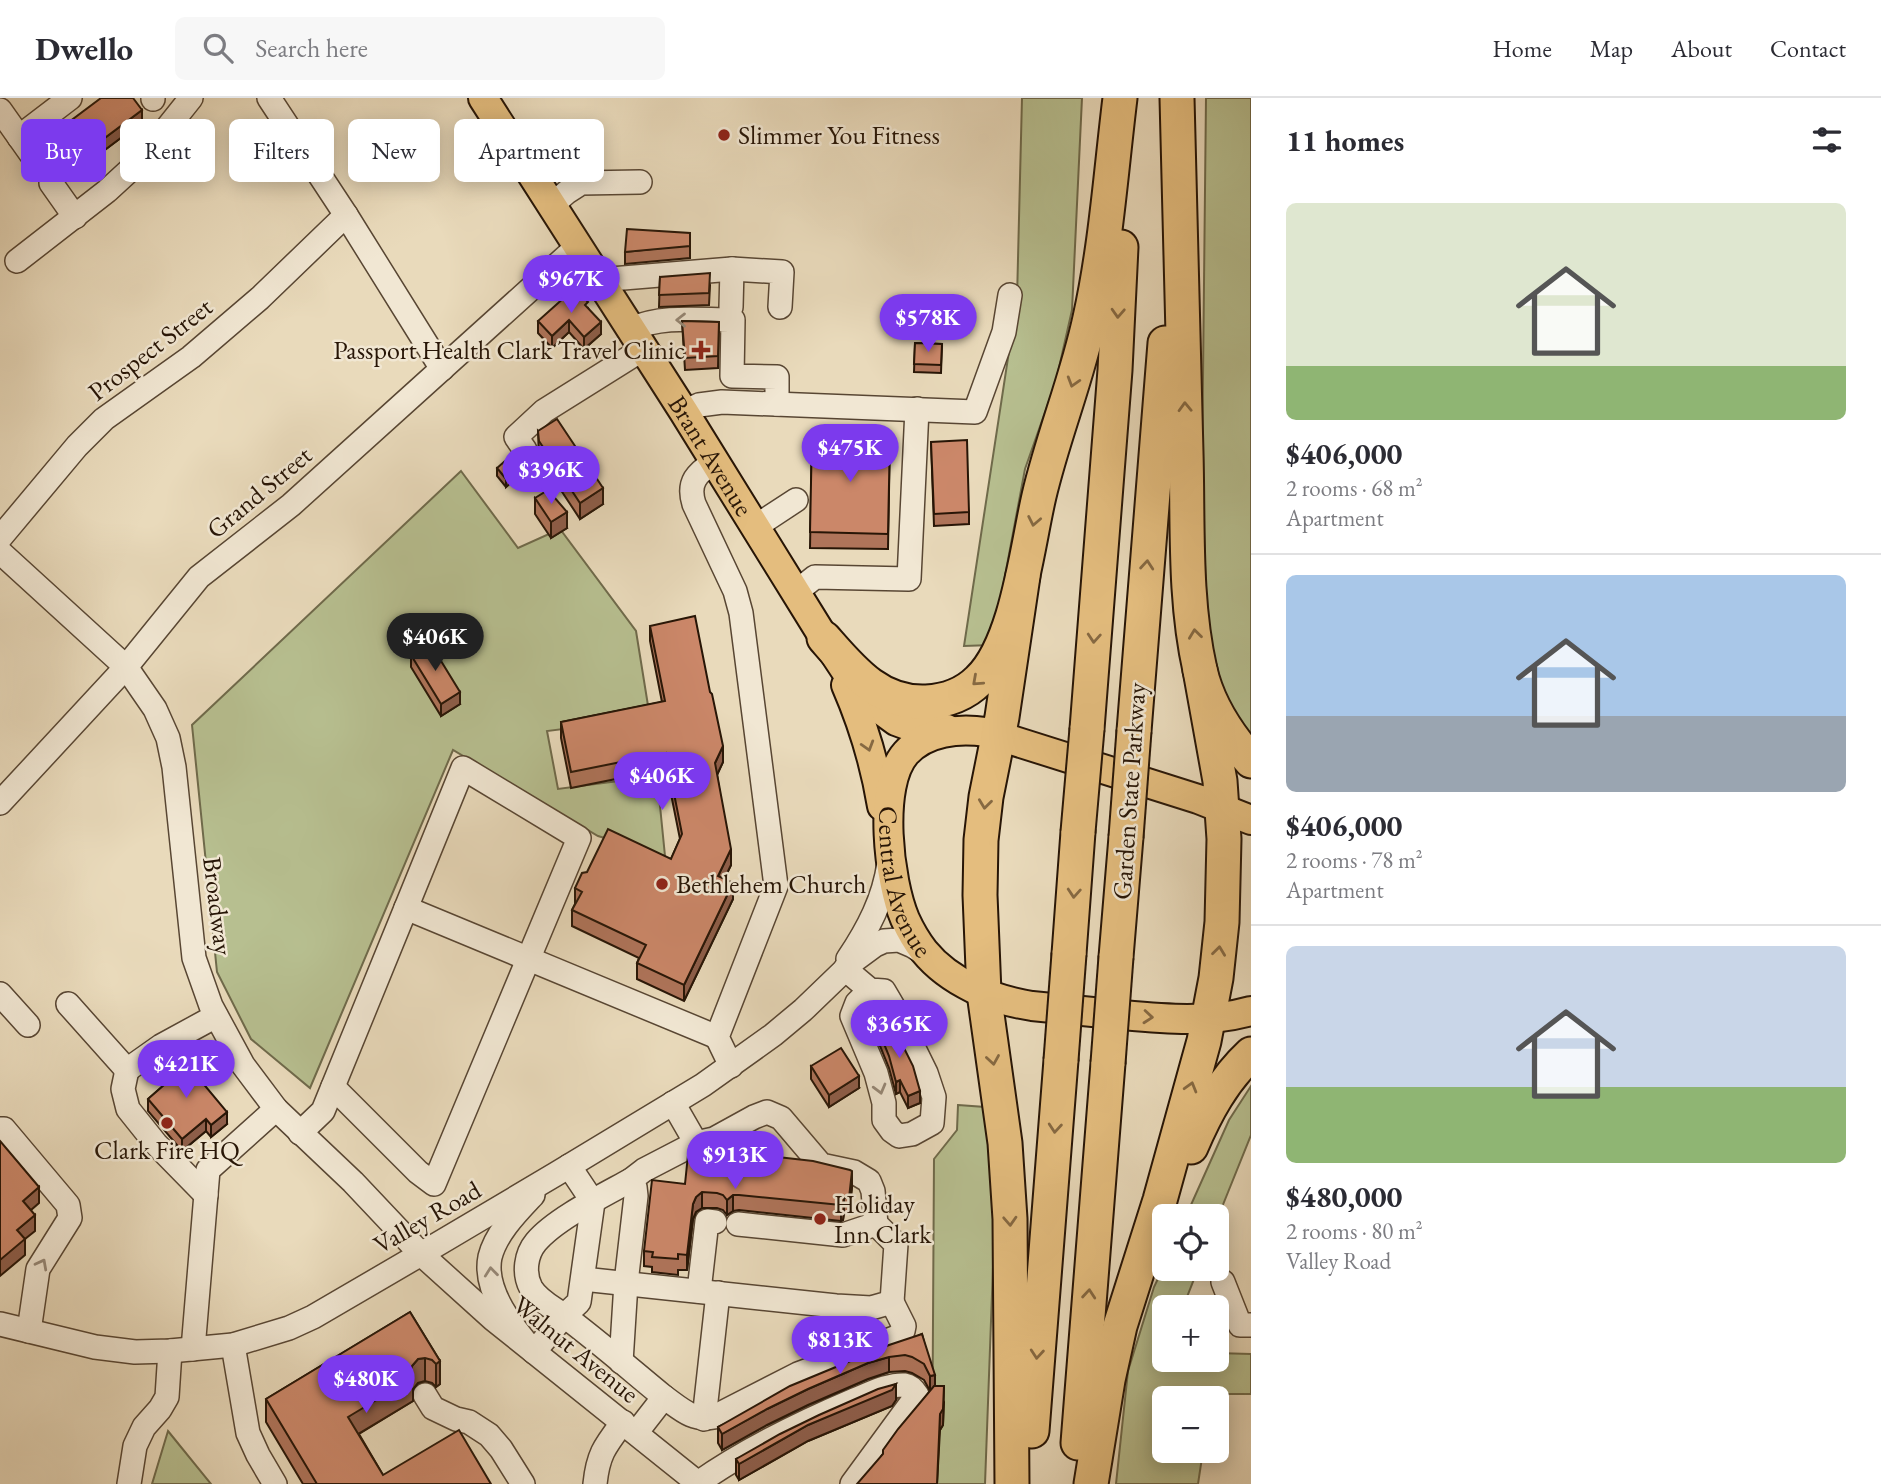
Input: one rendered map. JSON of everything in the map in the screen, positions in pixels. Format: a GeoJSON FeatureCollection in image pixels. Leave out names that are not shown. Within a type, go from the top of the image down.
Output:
{"type":"FeatureCollection","features":[{"type":"Feature","properties":{"kind":"highway"},"geometry":{"type":"LineString","coordinates":[[824,638],[866,681],[888,696],[913,702],[942,701],[968,689],[980,680],[989,668],[1015,609],[1042,483],[1090,319],[1102,254],[1120,98]]}},
{"type":"Feature","properties":{"kind":"highway","name":"Garden State Parkway"},"geometry":{"type":"LineString","coordinates":[[1027,1484],[1115,370],[1126,98]]}},
{"type":"Feature","properties":{"kind":"highway"},"geometry":{"type":"LineString","coordinates":[[1091,1484],[1115,1345],[1160,1200],[1209,1019],[1222,922],[1224,839],[1237,814],[1220,781],[1200,670],[1187,554],[1176,98]]}},
{"type":"Feature","properties":{"kind":"highway","name":"Garden State Parkway"},"geometry":{"type":"LineString","coordinates":[[1074,1484],[1167,312],[1176,98]]}},
{"type":"Feature","properties":{"kind":"highway"},"geometry":{"type":"LineString","coordinates":[[1012,1484],[1010,1219],[1002,1123],[984,993],[979,895],[981,840],[988,786],[1023,576]]}},
{"type":"Feature","properties":{"kind":"highway"},"geometry":{"type":"LineString","coordinates":[[1200,670],[1219,719],[1251,761]]}},
{"type":"Feature","properties":{"kind":"highway"},"geometry":{"type":"LineString","coordinates":[[1160,1200],[1185,1162],[1212,1103],[1228,1079],[1251,1054]]}},
{"type":"Feature","properties":{"kind":"main road","name":"Brant Avenue"},"geometry":{"type":"LineString","coordinates":[[483,98],[715,461],[824,638],[863,694],[887,716],[915,728],[960,730]]}},
{"type":"Feature","properties":{"kind":"main road","name":"Brant Avenue"},"geometry":{"type":"LineString","coordinates":[[824,638],[846,683],[867,742],[879,788],[889,847]]}},
{"type":"Feature","properties":{"kind":"main road","name":"Central Avenue"},"geometry":{"type":"LineString","coordinates":[[1237,814],[998,737],[974,730],[960,730],[928,738],[902,758],[892,785],[889,847],[898,895],[905,919],[916,940],[932,960],[951,975],[984,993],[1032,1006],[1166,1019],[1209,1019],[1251,1011]]}},
{"type":"Feature","properties":{"kind":"street"},"geometry":{"type":"LineString","coordinates":[[19,137],[70,98]]}},
{"type":"Feature","properties":{"kind":"street"},"geometry":{"type":"LineString","coordinates":[[18,261],[107,191],[144,157],[191,98]]}},
{"type":"Feature","properties":{"kind":"street"},"geometry":{"type":"LineString","coordinates":[[268,98],[346,215],[442,369]]}},
{"type":"Feature","properties":{"kind":"street"},"geometry":{"type":"LineString","coordinates":[[1,113],[75,217]]}},
{"type":"Feature","properties":{"kind":"street"},"geometry":{"type":"LineString","coordinates":[[552,205],[581,183],[640,182]]}},
{"type":"Feature","properties":{"kind":"street","name":"Prospect Street"},"geometry":{"type":"LineString","coordinates":[[0,538],[77,446],[104,419],[191,357],[260,298],[346,215]]}},
{"type":"Feature","properties":{"kind":"street","name":"Grand Street"},"geometry":{"type":"LineString","coordinates":[[0,803],[126,667],[199,577],[291,505],[578,246]]}},
{"type":"Feature","properties":{"kind":"street"},"geometry":{"type":"LineString","coordinates":[[599,280],[732,269],[782,272],[780,307]]}},
{"type":"Feature","properties":{"kind":"street"},"geometry":{"type":"LineString","coordinates":[[732,269],[732,376],[777,377],[777,404]]}},
{"type":"Feature","properties":{"kind":"street"},"geometry":{"type":"LineString","coordinates":[[684,412],[715,402],[975,412],[1004,332],[1010,295]]}},
{"type":"Feature","properties":{"kind":"street"},"geometry":{"type":"LineString","coordinates":[[525,450],[516,437],[544,411],[637,339],[650,322],[732,314]]}},
{"type":"Feature","properties":{"kind":"street"},"geometry":{"type":"LineString","coordinates":[[796,592],[815,577],[909,579],[917,410]]}},
{"type":"Feature","properties":{"kind":"street"},"geometry":{"type":"LineString","coordinates":[[715,461],[696,476],[691,493],[735,591],[741,612],[776,886],[717,1037]]}},
{"type":"Feature","properties":{"kind":"street"},"geometry":{"type":"LineString","coordinates":[[755,527],[796,500]]}},
{"type":"Feature","properties":{"kind":"street","name":"Broadway"},"geometry":{"type":"LineString","coordinates":[[0,552],[126,667],[155,709],[168,738],[174,767],[194,958],[216,1016],[243,1065],[276,1109],[353,1182],[421,1254]]}},
{"type":"Feature","properties":{"kind":"street"},"geometry":{"type":"LineString","coordinates":[[300,1133],[323,1111],[332,1087],[407,908],[463,768],[579,838],[434,1184],[418,1172],[332,1087]]}},
{"type":"Feature","properties":{"kind":"street","name":"Valley Road"},"geometry":{"type":"LineString","coordinates":[[838,975],[879,904],[888,873],[889,847]]}},
{"type":"Feature","properties":{"kind":"street"},"geometry":{"type":"LineString","coordinates":[[407,908],[717,1037],[732,1066]]}},
{"type":"Feature","properties":{"kind":"street","name":"Valley Road"},"geometry":{"type":"LineString","coordinates":[[0,1324],[95,1347],[135,1352],[233,1345],[272,1334],[300,1323],[421,1254],[732,1066],[788,1024],[838,975],[876,945],[892,940],[906,942],[932,960]]}},
{"type":"Feature","properties":{"kind":"street"},"geometry":{"type":"LineString","coordinates":[[838,975],[894,1008],[926,1073],[934,1097],[932,1123],[912,1134],[899,1136],[884,1120],[884,1103],[876,1073],[852,1017],[870,995]]}},
{"type":"Feature","properties":{"kind":"street"},"geometry":{"type":"LineString","coordinates":[[0,994],[28,1025]]}},
{"type":"Feature","properties":{"kind":"street"},"geometry":{"type":"LineString","coordinates":[[68,1004],[127,1070]]}},
{"type":"Feature","properties":{"kind":"street"},"geometry":{"type":"LineString","coordinates":[[206,1195],[156,1144],[128,1109],[123,1088],[127,1070],[161,1046],[216,1016]]}},
{"type":"Feature","properties":{"kind":"street"},"geometry":{"type":"LineString","coordinates":[[673,1103],[696,1143]]}},
{"type":"Feature","properties":{"kind":"street"},"geometry":{"type":"LineString","coordinates":[[129,1484],[135,1446],[144,1427],[167,1397],[169,1381],[182,1350],[208,1170],[276,1109]]}},
{"type":"Feature","properties":{"kind":"street"},"geometry":{"type":"LineString","coordinates":[[767,1112],[781,1118],[821,1165],[854,1172],[869,1181],[873,1191],[876,1224],[896,1244],[892,1302],[904,1326],[903,1331],[897,1337],[798,1374],[722,1414],[704,1419],[693,1417],[664,1397],[538,1297],[530,1286],[526,1271],[527,1256],[548,1230],[644,1170],[696,1143],[714,1139],[767,1112]]}},
{"type":"Feature","properties":{"kind":"street"},"geometry":{"type":"LineString","coordinates":[[0,1129],[4,1129],[68,1205],[70,1218],[38,1269],[29,1331]]}},
{"type":"Feature","properties":{"kind":"street"},"geometry":{"type":"LineString","coordinates":[[562,1170],[593,1202],[579,1302],[564,1315],[534,1352],[504,1311],[492,1284],[489,1266],[491,1257],[507,1225],[528,1200],[562,1170]]}},
{"type":"Feature","properties":{"kind":"street"},"geometry":{"type":"LineString","coordinates":[[621,1362],[626,1283],[636,1196],[631,1180]]}},
{"type":"Feature","properties":{"kind":"street"},"geometry":{"type":"LineString","coordinates":[[704,1419],[707,1222],[715,1222]]}},
{"type":"Feature","properties":{"kind":"street"},"geometry":{"type":"LineString","coordinates":[[738,1224],[843,1235],[876,1224]]}},
{"type":"Feature","properties":{"kind":"street","name":"Walnut Avenue"},"geometry":{"type":"LineString","coordinates":[[421,1254],[493,1319],[699,1483]]}},
{"type":"Feature","properties":{"kind":"street"},"geometry":{"type":"LineString","coordinates":[[583,1279],[871,1308],[892,1302]]}},
{"type":"Feature","properties":{"kind":"street"},"geometry":{"type":"LineString","coordinates":[[1223,1282],[1240,1325],[1251,1325]]}},
{"type":"Feature","properties":{"kind":"street"},"geometry":{"type":"LineString","coordinates":[[233,1345],[248,1433],[275,1484]]}},
{"type":"Feature","properties":{"kind":"street"},"geometry":{"type":"LineString","coordinates":[[699,1483],[721,1466],[806,1420],[883,1389],[907,1385],[917,1395],[852,1484]]}},
{"type":"Feature","properties":{"kind":"street"},"geometry":{"type":"LineString","coordinates":[[425,1395],[433,1408],[469,1422],[489,1435],[523,1484]]}},
{"type":"Feature","properties":{"kind":"street"},"geometry":{"type":"LineString","coordinates":[[595,1484],[597,1462],[607,1442],[629,1428],[664,1397]]}},
{"type":"Feature","properties":{"kind":"green space"},"geometry":{"type":"Polygon","coordinates":[[[1022,98],[1082,98],[1072,310],[1056,381],[1025,469],[992,645],[964,646],[1017,299],[1022,98]]]}},
{"type":"Feature","properties":{"kind":"green space"},"geometry":{"type":"Polygon","coordinates":[[[1206,98],[1251,98],[1251,743],[1213,685],[1206,597],[1202,469],[1206,98]]]}},
{"type":"Feature","properties":{"kind":"green space"},"geometry":{"type":"Polygon","coordinates":[[[461,471],[518,548],[560,529],[636,631],[650,718],[547,731],[558,789],[657,776],[665,856],[598,836],[453,750],[310,1088],[251,1039],[217,972],[192,725],[461,471]]]}},
{"type":"Feature","properties":{"kind":"green space"},"geometry":{"type":"Polygon","coordinates":[[[1251,1086],[1251,1135],[1223,1204],[1191,1204],[1229,1120],[1251,1086]]]}},
{"type":"Feature","properties":{"kind":"green space"},"geometry":{"type":"Polygon","coordinates":[[[958,1105],[985,1107],[993,1192],[985,1484],[932,1484],[934,1159],[957,1130],[958,1105]]]}},
{"type":"Feature","properties":{"kind":"green space"},"geometry":{"type":"Polygon","coordinates":[[[1157,1281],[1193,1281],[1188,1295],[1152,1295],[1152,1372],[1229,1372],[1229,1353],[1251,1354],[1251,1394],[1229,1394],[1229,1386],[1152,1386],[1152,1463],[1201,1463],[1198,1484],[1116,1484],[1128,1371],[1154,1287],[1157,1281]]]}},
{"type":"Feature","properties":{"kind":"green space"},"geometry":{"type":"Polygon","coordinates":[[[168,1431],[211,1484],[152,1484],[168,1431]]]}},
{"type":"Feature","properties":{"kind":"building"},"geometry":{"type":"Polygon","coordinates":[[[101,98],[133,98],[142,110],[130,119],[120,119],[120,126],[106,137],[106,119],[73,119],[101,98]]]}},
{"type":"Feature","properties":{"kind":"building"},"geometry":{"type":"Polygon","coordinates":[[[627,229],[690,233],[690,246],[625,252],[627,229]]]}},
{"type":"Feature","properties":{"kind":"building"},"geometry":{"type":"Polygon","coordinates":[[[710,273],[709,293],[659,295],[660,277],[710,273]]]}},
{"type":"Feature","properties":{"kind":"building"},"geometry":{"type":"Polygon","coordinates":[[[575,288],[588,302],[585,305],[601,322],[584,337],[569,320],[552,336],[538,321],[575,288]]]}},
{"type":"Feature","properties":{"kind":"building"},"geometry":{"type":"Polygon","coordinates":[[[682,321],[719,322],[718,356],[685,358],[682,321]]]}},
{"type":"Feature","properties":{"kind":"building"},"geometry":{"type":"Polygon","coordinates":[[[915,343],[942,344],[941,365],[914,364],[915,343]]]}},
{"type":"Feature","properties":{"kind":"building"},"geometry":{"type":"Polygon","coordinates":[[[557,419],[603,488],[580,503],[539,441],[538,431],[557,419]]]}},
{"type":"Feature","properties":{"kind":"building"},"geometry":{"type":"Polygon","coordinates":[[[812,434],[890,435],[888,534],[810,532],[812,434]]]}},
{"type":"Feature","properties":{"kind":"building"},"geometry":{"type":"Polygon","coordinates":[[[967,440],[969,512],[934,514],[931,442],[967,440]]]}},
{"type":"Feature","properties":{"kind":"building"},"geometry":{"type":"Polygon","coordinates":[[[513,454],[522,465],[506,479],[497,468],[513,454]]]}},
{"type":"Feature","properties":{"kind":"building"},"geometry":{"type":"Polygon","coordinates":[[[548,490],[567,512],[551,522],[535,498],[548,490]]]}},
{"type":"Feature","properties":{"kind":"building"},"geometry":{"type":"Polygon","coordinates":[[[695,616],[723,746],[715,763],[731,849],[718,876],[733,883],[684,985],[637,963],[646,945],[572,910],[582,892],[575,888],[582,873],[587,872],[608,829],[671,859],[682,834],[666,753],[571,772],[561,722],[665,701],[650,626],[695,616]]]}},
{"type":"Feature","properties":{"kind":"building"},"geometry":{"type":"Polygon","coordinates":[[[430,643],[460,692],[441,704],[411,655],[430,643]]]}},
{"type":"Feature","properties":{"kind":"building"},"geometry":{"type":"Polygon","coordinates":[[[891,1022],[913,1066],[920,1091],[908,1096],[900,1080],[896,1082],[878,1029],[891,1022]]]}},
{"type":"Feature","properties":{"kind":"building"},"geometry":{"type":"Polygon","coordinates":[[[841,1048],[859,1076],[829,1095],[811,1066],[841,1048]]]}},
{"type":"Feature","properties":{"kind":"building"},"geometry":{"type":"Polygon","coordinates":[[[181,1057],[227,1112],[211,1125],[206,1119],[182,1139],[148,1099],[171,1079],[164,1071],[181,1057]]]}},
{"type":"Feature","properties":{"kind":"building"},"geometry":{"type":"Polygon","coordinates":[[[0,1141],[39,1187],[23,1201],[35,1215],[17,1230],[25,1239],[0,1260],[0,1141]]]}},
{"type":"Feature","properties":{"kind":"building","name":"Holiday Inn Clark"},"geometry":{"type":"Polygon","coordinates":[[[697,1148],[813,1161],[850,1170],[849,1198],[844,1198],[841,1205],[739,1195],[733,1195],[727,1200],[717,1193],[702,1192],[693,1204],[687,1255],[678,1254],[678,1259],[652,1257],[653,1252],[644,1251],[652,1180],[685,1184],[688,1155],[696,1156],[697,1148]]]}},
{"type":"Feature","properties":{"kind":"building"},"geometry":{"type":"Polygon","coordinates":[[[410,1312],[440,1361],[436,1364],[425,1358],[418,1359],[412,1366],[413,1378],[348,1417],[383,1475],[459,1430],[491,1484],[317,1484],[266,1399],[410,1312]]]}},
{"type":"Feature","properties":{"kind":"building"},"geometry":{"type":"Polygon","coordinates":[[[922,1334],[935,1375],[930,1376],[924,1364],[912,1357],[889,1357],[868,1363],[808,1389],[722,1434],[718,1427],[790,1386],[922,1334]]]}},
{"type":"Feature","properties":{"kind":"building"},"geometry":{"type":"Polygon","coordinates":[[[896,1384],[892,1390],[808,1425],[739,1464],[736,1459],[819,1415],[896,1384]]]}},
{"type":"Feature","properties":{"kind":"building"},"geometry":{"type":"Polygon","coordinates":[[[934,1386],[944,1386],[937,1484],[857,1484],[883,1454],[898,1429],[934,1386]]]}},
{"type":"Feature","properties":{"kind":"place","name":"Slimmer You Fitness"},"geometry":{"type":"Point","coordinates":[724,135]}},
{"type":"Feature","properties":{"kind":"place","name":"Passport Health Clark Travel Clinic"},"geometry":{"type":"Point","coordinates":[701,350]}},
{"type":"Feature","properties":{"kind":"place","name":"Bethlehem Church"},"geometry":{"type":"Point","coordinates":[662,884]}},
{"type":"Feature","properties":{"kind":"place","name":"Clark Fire HQ"},"geometry":{"type":"Point","coordinates":[167,1123]}},
{"type":"Feature","properties":{"kind":"place","name":"Holiday Inn Clark"},"geometry":{"type":"Point","coordinates":[820,1219]}}]}
